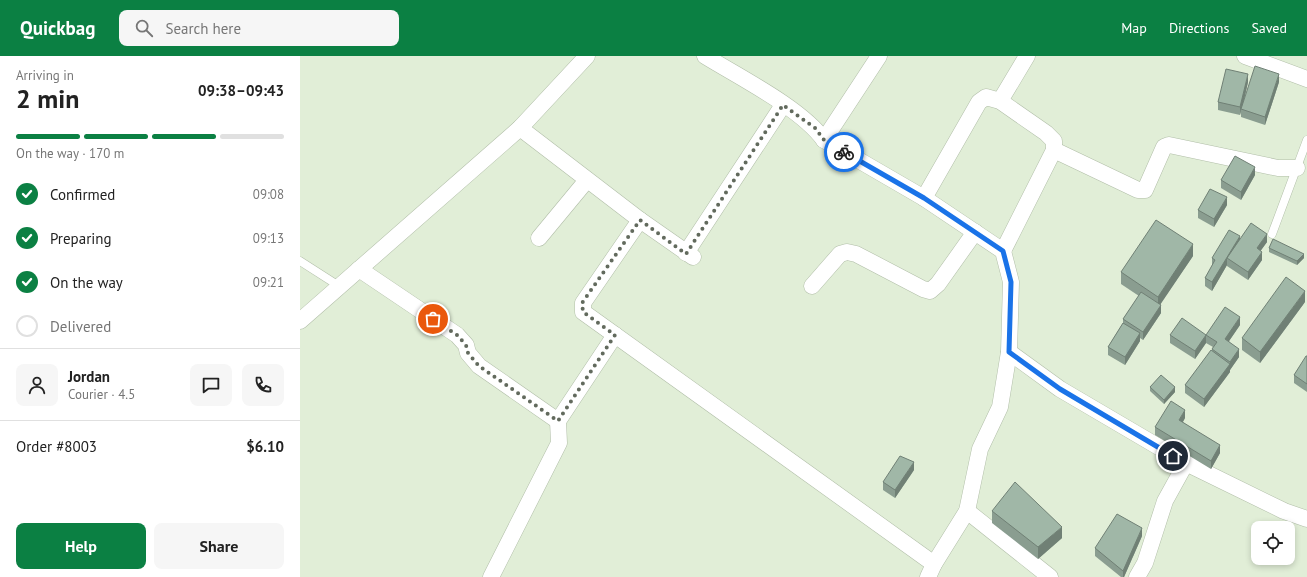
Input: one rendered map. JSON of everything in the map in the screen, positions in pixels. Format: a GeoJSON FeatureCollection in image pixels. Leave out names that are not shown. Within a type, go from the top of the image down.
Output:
{"type":"FeatureCollection","features":[{"type":"Feature","properties":{"kind":"street"},"geometry":{"type":"LineString","coordinates":[[300,321],[520,128],[587,56]]}},
{"type":"Feature","properties":{"kind":"street"},"geometry":{"type":"LineString","coordinates":[[705,56],[783,105],[815,128],[824,140],[924,198],[1003,251]]}},
{"type":"Feature","properties":{"kind":"street"},"geometry":{"type":"LineString","coordinates":[[824,140],[879,56]]}},
{"type":"Feature","properties":{"kind":"street"},"geometry":{"type":"LineString","coordinates":[[1000,101],[1027,56]]}},
{"type":"Feature","properties":{"kind":"street"},"geometry":{"type":"LineString","coordinates":[[1245,56],[1306,77]]}},
{"type":"Feature","properties":{"kind":"street"},"geometry":{"type":"LineString","coordinates":[[640,220],[582,303],[583,312],[931,570],[967,511],[980,449],[1000,407],[1009,352],[1011,282],[1003,251],[1054,150],[1054,141],[1046,133],[1000,101],[986,97],[979,102],[924,198]]}},
{"type":"Feature","properties":{"kind":"street"},"geometry":{"type":"LineString","coordinates":[[520,128],[640,220],[690,255],[783,105]]}},
{"type":"Feature","properties":{"kind":"street"},"geometry":{"type":"LineString","coordinates":[[1054,150],[1138,190],[1145,190],[1164,147],[1169,145],[1278,168],[1296,168]]}},
{"type":"Feature","properties":{"kind":"street"},"geometry":{"type":"LineString","coordinates":[[539,238],[587,180]]}},
{"type":"Feature","properties":{"kind":"street"},"geometry":{"type":"LineString","coordinates":[[812,286],[840,254],[847,252],[856,254],[923,289],[930,291],[938,284],[975,232]]}},
{"type":"Feature","properties":{"kind":"street"},"geometry":{"type":"LineString","coordinates":[[360,269],[457,335],[466,345],[468,353],[479,366],[558,421]]}},
{"type":"Feature","properties":{"kind":"street"},"geometry":{"type":"LineString","coordinates":[[491,577],[559,442],[558,421],[615,335]]}},
{"type":"Feature","properties":{"kind":"street"},"geometry":{"type":"LineString","coordinates":[[1009,352],[1060,389],[1186,463],[1284,511],[1307,519]]}},
{"type":"Feature","properties":{"kind":"street"},"geometry":{"type":"LineString","coordinates":[[1137,577],[1145,563],[1165,501],[1186,463]]}},
{"type":"Feature","properties":{"kind":"street"},"geometry":{"type":"LineString","coordinates":[[967,511],[1050,577]]}},
{"type":"Feature","properties":{"kind":"lane"},"geometry":{"type":"LineString","coordinates":[[1272,234],[1307,140]]}},
{"type":"Feature","properties":{"kind":"lane"},"geometry":{"type":"LineString","coordinates":[[300,261],[340,286]]}},
{"type":"Feature","properties":{"kind":"building"},"geometry":{"type":"Polygon","coordinates":[[[1255,66],[1279,74],[1265,117],[1241,109],[1255,66]]]}},
{"type":"Feature","properties":{"kind":"building"},"geometry":{"type":"Polygon","coordinates":[[[1226,69],[1248,74],[1240,107],[1218,102],[1226,69]]]}},
{"type":"Feature","properties":{"kind":"building"},"geometry":{"type":"Polygon","coordinates":[[[1235,156],[1255,167],[1241,192],[1221,180],[1235,156]]]}},
{"type":"Feature","properties":{"kind":"building"},"geometry":{"type":"Polygon","coordinates":[[[1210,189],[1227,197],[1214,219],[1198,210],[1210,189]]]}},
{"type":"Feature","properties":{"kind":"building"},"geometry":{"type":"Polygon","coordinates":[[[1156,220],[1193,244],[1158,297],[1121,272],[1156,220]]]}},
{"type":"Feature","properties":{"kind":"building"},"geometry":{"type":"Polygon","coordinates":[[[1251,223],[1267,234],[1257,248],[1262,252],[1248,272],[1227,258],[1251,223]]]}},
{"type":"Feature","properties":{"kind":"building"},"geometry":{"type":"Polygon","coordinates":[[[1229,230],[1240,236],[1212,282],[1205,278],[1215,260],[1212,258],[1229,230]]]}},
{"type":"Feature","properties":{"kind":"building"},"geometry":{"type":"Polygon","coordinates":[[[1273,239],[1304,254],[1297,261],[1269,248],[1273,239]]]}},
{"type":"Feature","properties":{"kind":"building"},"geometry":{"type":"Polygon","coordinates":[[[1286,277],[1305,291],[1260,352],[1242,338],[1286,277]]]}},
{"type":"Feature","properties":{"kind":"building"},"geometry":{"type":"Polygon","coordinates":[[[1141,292],[1161,305],[1143,332],[1123,319],[1141,292]]]}},
{"type":"Feature","properties":{"kind":"building"},"geometry":{"type":"Polygon","coordinates":[[[1225,307],[1240,317],[1225,339],[1239,349],[1230,362],[1212,349],[1217,342],[1206,335],[1225,307]]]}},
{"type":"Feature","properties":{"kind":"building"},"geometry":{"type":"Polygon","coordinates":[[[1182,318],[1206,335],[1195,351],[1170,335],[1182,318]]]}},
{"type":"Feature","properties":{"kind":"building"},"geometry":{"type":"Polygon","coordinates":[[[1123,323],[1140,333],[1125,357],[1108,347],[1123,323]]]}},
{"type":"Feature","properties":{"kind":"building"},"geometry":{"type":"Polygon","coordinates":[[[1211,350],[1230,364],[1204,399],[1185,385],[1211,350]]]}},
{"type":"Feature","properties":{"kind":"building"},"geometry":{"type":"Polygon","coordinates":[[[1307,356],[1307,384],[1294,375],[1307,356]]]}},
{"type":"Feature","properties":{"kind":"building"},"geometry":{"type":"Polygon","coordinates":[[[1161,375],[1175,387],[1164,400],[1150,387],[1161,375]]]}},
{"type":"Feature","properties":{"kind":"building"},"geometry":{"type":"Polygon","coordinates":[[[1171,401],[1185,410],[1179,420],[1220,445],[1211,461],[1155,427],[1171,401]]]}},
{"type":"Feature","properties":{"kind":"building"},"geometry":{"type":"Polygon","coordinates":[[[900,456],[914,462],[895,490],[883,482],[900,456]]]}},
{"type":"Feature","properties":{"kind":"building"},"geometry":{"type":"Polygon","coordinates":[[[1015,482],[1062,527],[1038,547],[992,511],[1015,482]]]}},
{"type":"Feature","properties":{"kind":"building"},"geometry":{"type":"Polygon","coordinates":[[[1117,514],[1142,528],[1123,571],[1095,548],[1117,514]]]}},
{"type":"Feature","properties":{"kind":"way so far"},"geometry":{"type":"LineString","coordinates":[[433,319],[457,335],[466,345],[468,353],[479,366],[558,421],[615,335],[588,317],[583,312],[582,303],[640,220],[686,254],[783,105],[815,128],[824,140],[844,152]]}},
{"type":"Feature","properties":{"kind":"route"},"geometry":{"type":"LineString","coordinates":[[844,152],[924,198],[1003,251],[1011,282],[1009,352],[1060,389],[1173,456]]}}]}
